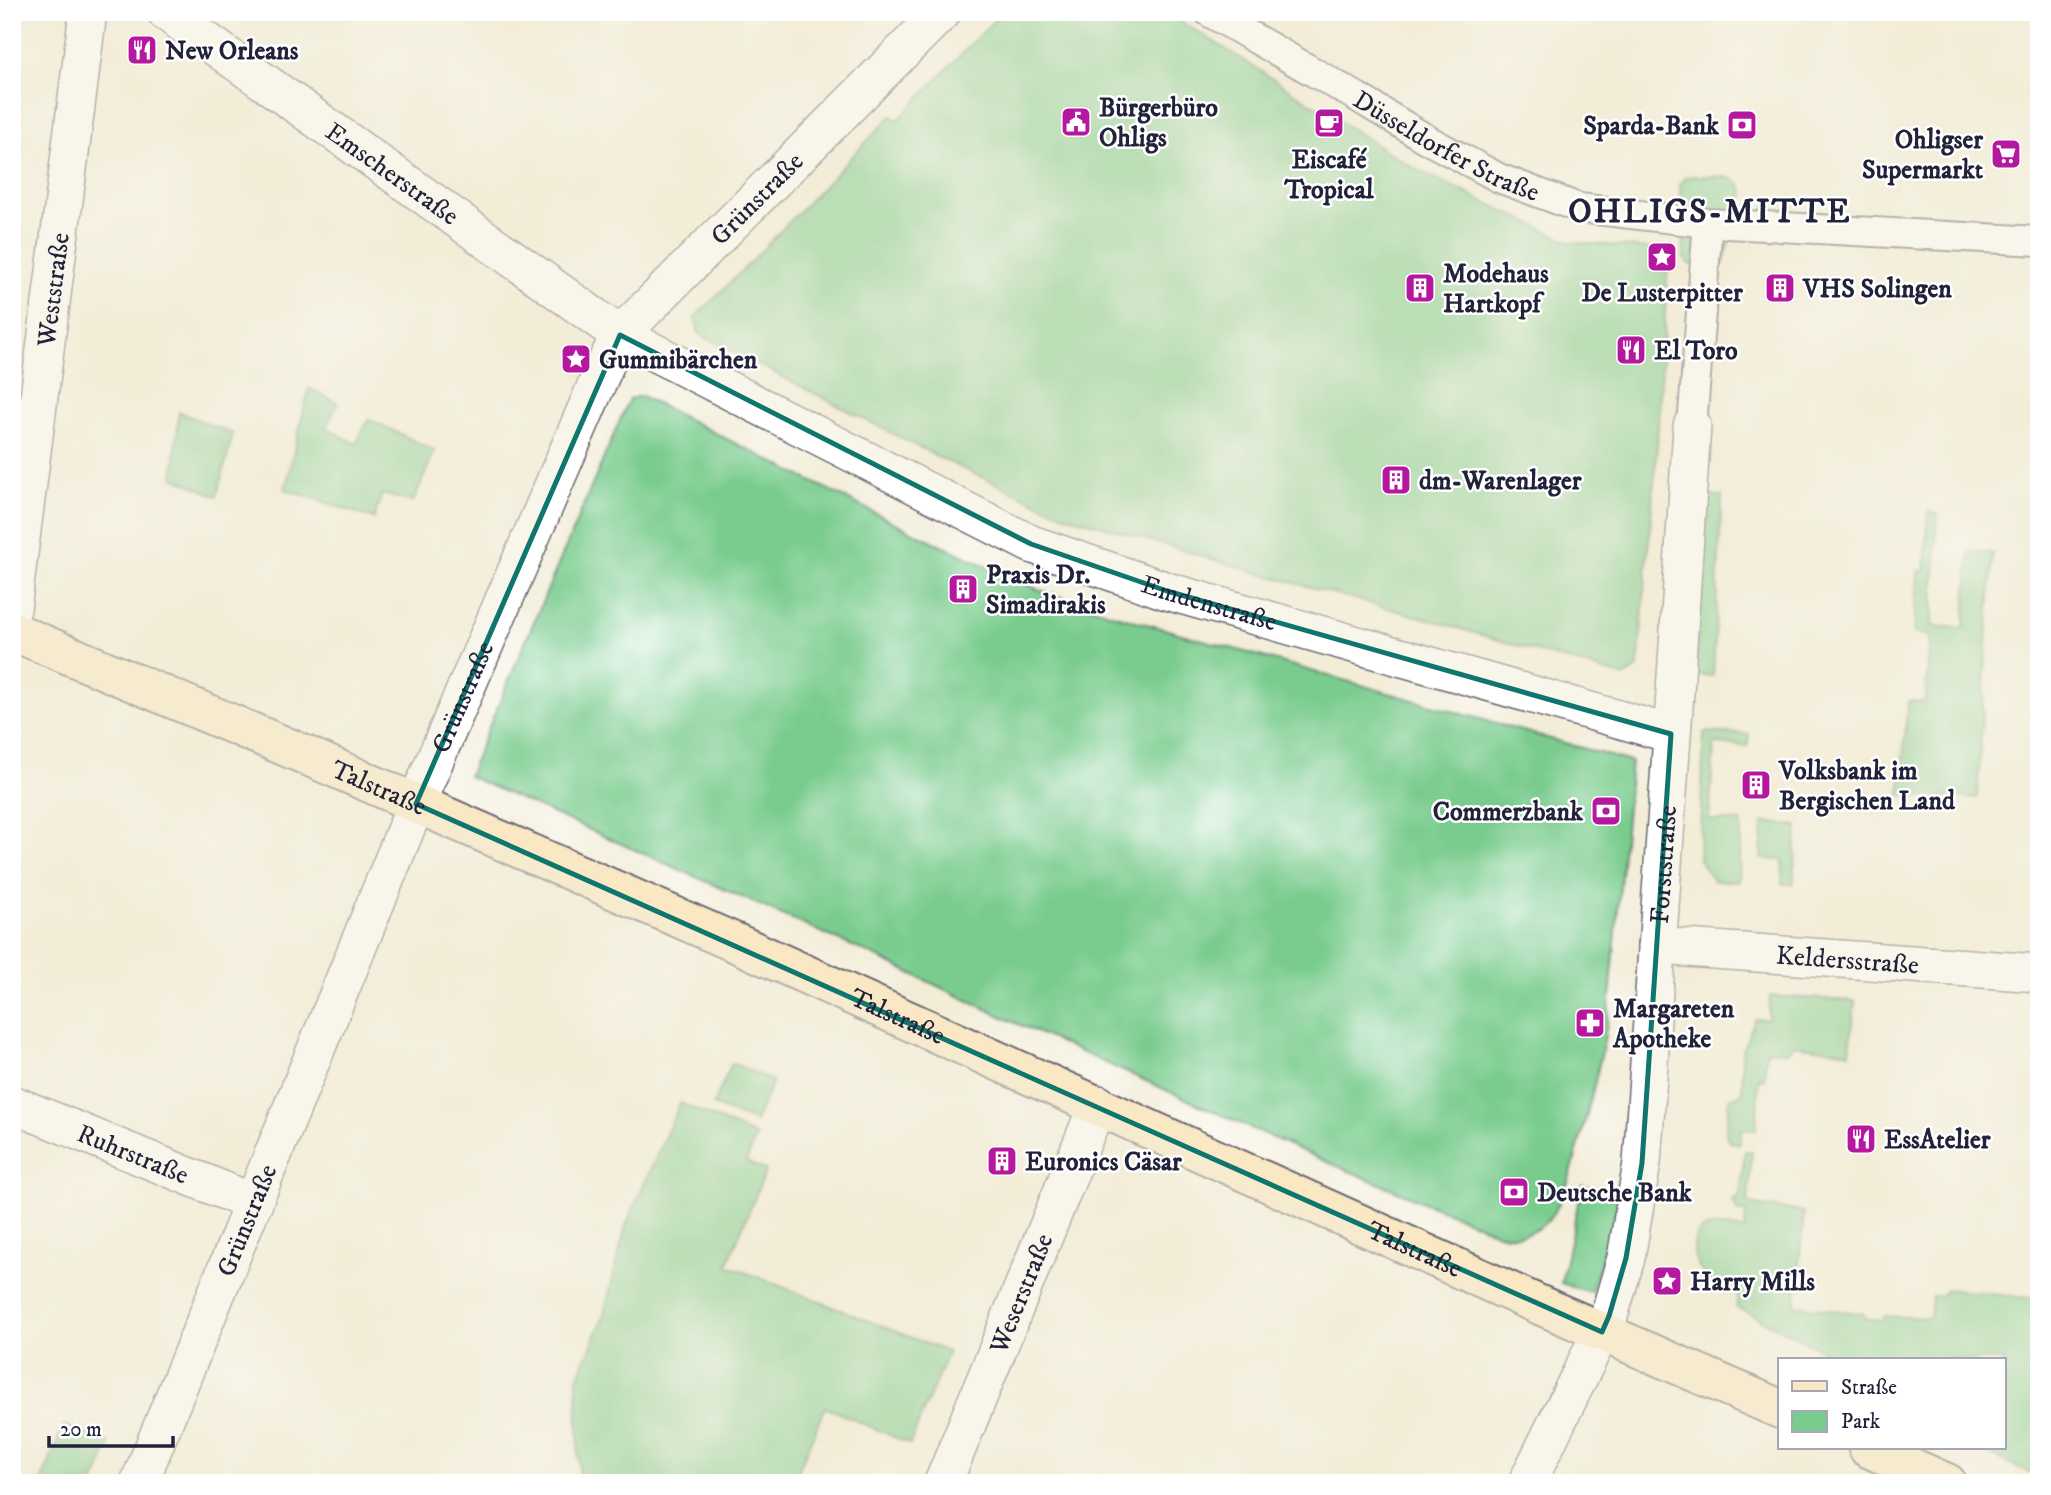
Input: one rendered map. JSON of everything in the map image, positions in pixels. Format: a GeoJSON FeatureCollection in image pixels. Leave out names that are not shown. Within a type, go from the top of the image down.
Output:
{"type":"FeatureCollection","features":[{"type":"Feature","properties":{"kind":"main road","name":"Talstraße"},"geometry":{"type":"LineString","coordinates":[[12,631],[296,751],[748,948],[1602,1332],[1778,1408]]}},
{"type":"Feature","properties":{"kind":"main road"},"geometry":{"type":"LineString","coordinates":[[1873,1450],[1947,1483]]}},
{"type":"Feature","properties":{"kind":"street","name":"Weststraße"},"geometry":{"type":"LineString","coordinates":[[12,609],[88,12]]}},
{"type":"Feature","properties":{"kind":"street","name":"Emscherstraße"},"geometry":{"type":"LineString","coordinates":[[166,12],[620,335]]}},
{"type":"Feature","properties":{"kind":"street","name":"Grünstraße"},"geometry":{"type":"LineString","coordinates":[[139,1483],[416,804],[620,335],[942,12]]}},
{"type":"Feature","properties":{"kind":"street","name":"Düsseldorfer Straße"},"geometry":{"type":"LineString","coordinates":[[1217,15],[1428,140],[1499,178],[1541,196],[1579,208],[1708,223],[2039,241]]}},
{"type":"Feature","properties":{"kind":"street","name":"Forststraße"},"geometry":{"type":"LineString","coordinates":[[1527,1483],[1609,1316],[1626,1258],[1642,1163],[1708,223]]}},
{"type":"Feature","properties":{"kind":"street","name":"Emdenstraße"},"geometry":{"type":"LineString","coordinates":[[620,335],[1031,544],[1167,591],[1671,734]]}},
{"type":"Feature","properties":{"kind":"street","name":"Keldersstraße"},"geometry":{"type":"LineString","coordinates":[[1657,946],[2039,973]]}},
{"type":"Feature","properties":{"kind":"street","name":"Ruhrstraße"},"geometry":{"type":"LineString","coordinates":[[12,1104],[254,1203]]}},
{"type":"Feature","properties":{"kind":"street","name":"Weserstraße"},"geometry":{"type":"LineString","coordinates":[[943,1483],[1098,1104]]}},
{"type":"Feature","properties":{"kind":"highlighted area"},"geometry":{"type":"Polygon","coordinates":[[[620,335],[1031,544],[1167,591],[1671,734],[1642,1163],[1626,1258],[1609,1316],[1602,1332],[416,804],[620,335]]]}},
{"type":"Feature","properties":{"kind":"green space"},"geometry":{"type":"Polygon","coordinates":[[[1002,12],[1164,12],[1412,167],[1570,242],[1655,249],[1668,265],[1657,447],[1638,668],[1624,677],[1062,514],[940,458],[699,334],[695,317],[891,116],[898,120],[1002,12]]]}},
{"type":"Feature","properties":{"kind":"green space"},"geometry":{"type":"Polygon","coordinates":[[[1691,176],[1730,178],[1741,186],[1744,193],[1723,265],[1690,265],[1684,258],[1680,188],[1683,180],[1691,176]]]}},
{"type":"Feature","properties":{"kind":"green space"},"geometry":{"type":"Polygon","coordinates":[[[309,388],[338,403],[326,427],[356,444],[369,419],[435,451],[413,502],[382,494],[374,519],[285,489],[309,388]]]}},
{"type":"Feature","properties":{"kind":"green space"},"geometry":{"type":"Polygon","coordinates":[[[641,396],[913,532],[1037,589],[1115,615],[1631,762],[1604,1042],[1568,1181],[1554,1213],[1547,1221],[1524,1234],[1498,1233],[1318,1158],[1016,1023],[866,952],[468,776],[629,399],[641,396]]]}},
{"type":"Feature","properties":{"kind":"green space"},"geometry":{"type":"Polygon","coordinates":[[[179,412],[233,434],[217,496],[173,477],[179,412]]]}},
{"type":"Feature","properties":{"kind":"green space"},"geometry":{"type":"Polygon","coordinates":[[[1705,496],[1722,496],[1713,676],[1695,675],[1705,496]]]}},
{"type":"Feature","properties":{"kind":"green space"},"geometry":{"type":"Polygon","coordinates":[[[1928,512],[1938,513],[1932,626],[1964,628],[1970,552],[1993,553],[1977,798],[1900,795],[1908,701],[1925,702],[1930,636],[1914,633],[1918,571],[1925,571],[1928,512]]]}},
{"type":"Feature","properties":{"kind":"green space"},"geometry":{"type":"Polygon","coordinates":[[[1704,732],[1749,734],[1748,746],[1714,744],[1709,820],[1742,822],[1739,881],[1713,881],[1699,859],[1704,732]]]}},
{"type":"Feature","properties":{"kind":"green space"},"geometry":{"type":"Polygon","coordinates":[[[1763,822],[1797,826],[1794,884],[1782,884],[1783,860],[1761,859],[1763,822]]]}},
{"type":"Feature","properties":{"kind":"green space"},"geometry":{"type":"Polygon","coordinates":[[[1770,996],[1855,1001],[1850,1052],[1793,1045],[1788,1051],[1767,1050],[1764,1079],[1759,1078],[1756,1130],[1741,1130],[1740,1144],[1730,1142],[1726,1136],[1729,1098],[1742,1094],[1742,1052],[1755,1019],[1768,1019],[1770,996]]]}},
{"type":"Feature","properties":{"kind":"green space"},"geometry":{"type":"Polygon","coordinates":[[[732,1063],[773,1081],[755,1122],[713,1105],[732,1063]]]}},
{"type":"Feature","properties":{"kind":"green space"},"geometry":{"type":"Polygon","coordinates":[[[680,1103],[756,1136],[746,1162],[766,1170],[727,1265],[948,1352],[910,1444],[825,1407],[793,1483],[579,1483],[577,1380],[603,1318],[626,1225],[680,1103]]]}},
{"type":"Feature","properties":{"kind":"green space"},"geometry":{"type":"Polygon","coordinates":[[[1745,1151],[1752,1152],[1748,1204],[1804,1212],[1795,1305],[1864,1314],[1864,1318],[1883,1320],[1884,1316],[1930,1318],[1932,1296],[1941,1295],[1947,1289],[2039,1299],[2039,1477],[1979,1450],[2006,1450],[2006,1358],[1838,1358],[1736,1307],[1738,1294],[1713,1284],[1701,1270],[1694,1254],[1694,1242],[1697,1234],[1710,1227],[1745,1229],[1746,1212],[1738,1212],[1733,1201],[1740,1195],[1745,1151]]]}},
{"type":"Feature","properties":{"kind":"green space"},"geometry":{"type":"Polygon","coordinates":[[[1582,1185],[1621,1194],[1591,1292],[1561,1283],[1582,1185]]]}},
{"type":"Feature","properties":{"kind":"green space"},"geometry":{"type":"Polygon","coordinates":[[[64,1425],[110,1443],[94,1483],[41,1483],[64,1425]]]}},
{"type":"Feature","properties":{"kind":"place","name":"New Orleans"},"geometry":{"type":"Point","coordinates":[142,50]}},
{"type":"Feature","properties":{"kind":"place","name":"Bürgerbüro Ohligs"},"geometry":{"type":"Point","coordinates":[1076,122]}},
{"type":"Feature","properties":{"kind":"place","name":"Eiscafé Tropical"},"geometry":{"type":"Point","coordinates":[1329,123]}},
{"type":"Feature","properties":{"kind":"place","name":"Sparda-Bank"},"geometry":{"type":"Point","coordinates":[1742,125]}},
{"type":"Feature","properties":{"kind":"place","name":"Ohligser Supermarkt"},"geometry":{"type":"Point","coordinates":[2006,154]}},
{"type":"Feature","properties":{"kind":"place","name":"De Lusterpitter"},"geometry":{"type":"Point","coordinates":[1662,257]}},
{"type":"Feature","properties":{"kind":"place","name":"Modehaus Hartkopf"},"geometry":{"type":"Point","coordinates":[1420,288]}},
{"type":"Feature","properties":{"kind":"place","name":"VHS Solingen"},"geometry":{"type":"Point","coordinates":[1780,288]}},
{"type":"Feature","properties":{"kind":"place","name":"El Toro"},"geometry":{"type":"Point","coordinates":[1631,350]}},
{"type":"Feature","properties":{"kind":"place","name":"Gummibärchen"},"geometry":{"type":"Point","coordinates":[576,359]}},
{"type":"Feature","properties":{"kind":"place","name":"dm-Warenlager"},"geometry":{"type":"Point","coordinates":[1396,480]}},
{"type":"Feature","properties":{"kind":"place","name":"Praxis Dr. Simadirakis"},"geometry":{"type":"Point","coordinates":[963,589]}},
{"type":"Feature","properties":{"kind":"place","name":"Volksbank im Bergischen Land"},"geometry":{"type":"Point","coordinates":[1756,785]}},
{"type":"Feature","properties":{"kind":"place","name":"Commerzbank"},"geometry":{"type":"Point","coordinates":[1606,811]}},
{"type":"Feature","properties":{"kind":"place","name":"Margareten Apotheke"},"geometry":{"type":"Point","coordinates":[1590,1023]}},
{"type":"Feature","properties":{"kind":"place","name":"EssAtelier"},"geometry":{"type":"Point","coordinates":[1861,1139]}},
{"type":"Feature","properties":{"kind":"place","name":"Euronics Cäsar"},"geometry":{"type":"Point","coordinates":[1002,1161]}},
{"type":"Feature","properties":{"kind":"place","name":"Deutsche Bank"},"geometry":{"type":"Point","coordinates":[1514,1192]}},
{"type":"Feature","properties":{"kind":"place","name":"Harry Mills"},"geometry":{"type":"Point","coordinates":[1667,1281]}},
{"type":"Feature","properties":{"kind":"district","name":"OHLIGS-MITTE"},"geometry":{"type":"Point","coordinates":[1710,210]}}]}
